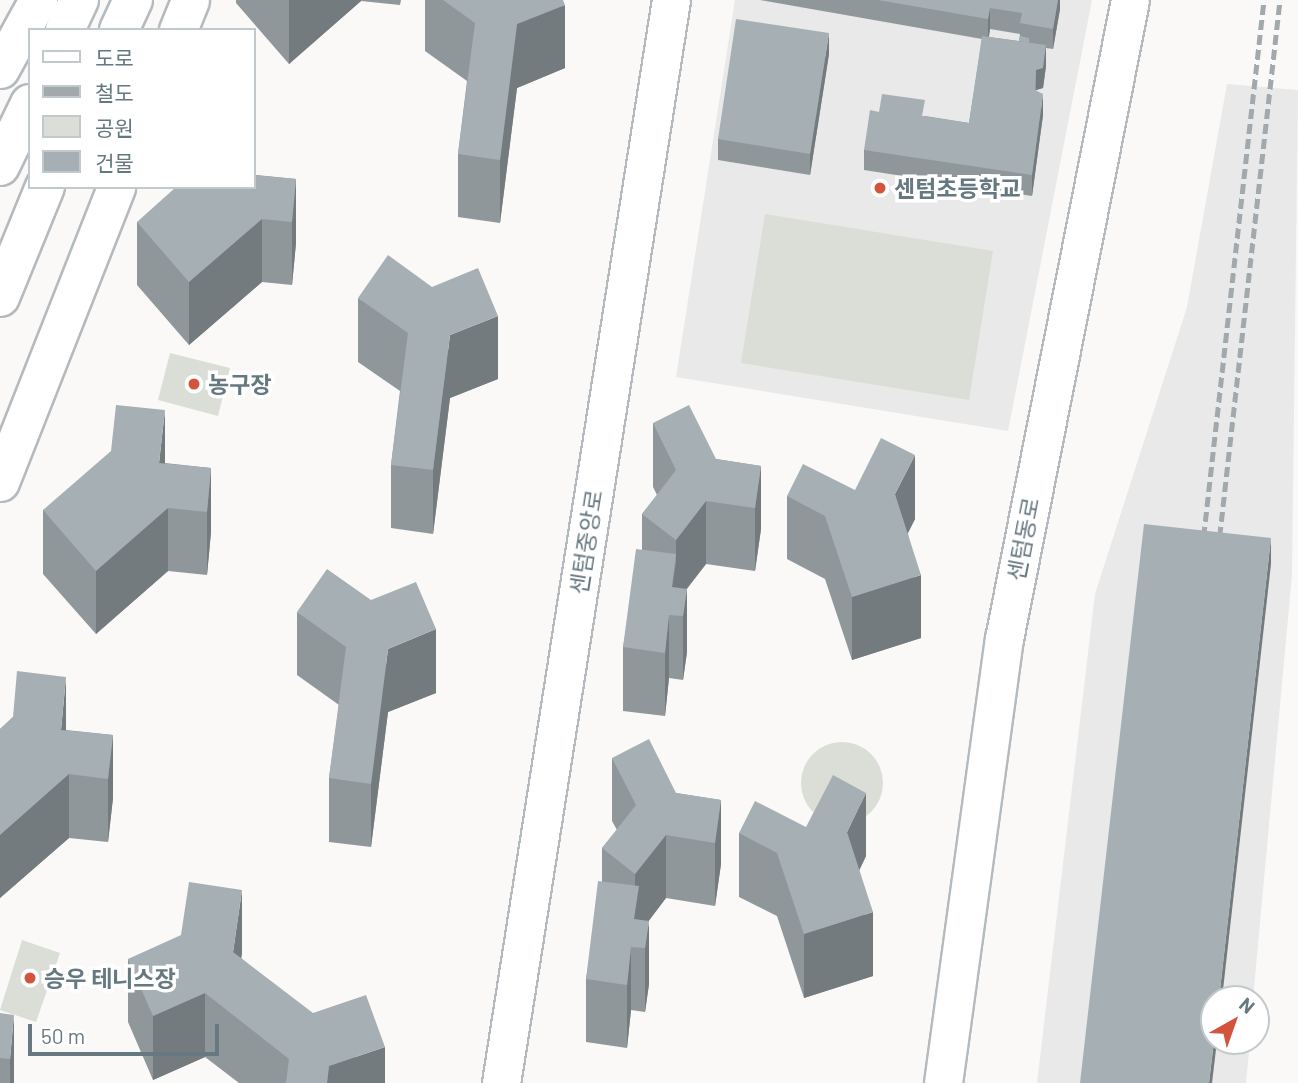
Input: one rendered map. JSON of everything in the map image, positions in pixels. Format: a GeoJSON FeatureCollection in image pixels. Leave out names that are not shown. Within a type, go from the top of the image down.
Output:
{"type":"FeatureCollection","features":[{"type":"Feature","properties":{"kind":"highway"},"geometry":{"type":"LineString","coordinates":[[66,28],[79,0]]}},
{"type":"Feature","properties":{"kind":"highway"},"geometry":{"type":"LineString","coordinates":[[120,28],[133,0]]}},
{"type":"Feature","properties":{"kind":"highway"},"geometry":{"type":"LineString","coordinates":[[0,166],[28,108]]}},
{"type":"Feature","properties":{"kind":"highway"},"geometry":{"type":"LineString","coordinates":[[0,297],[45,189]]}},
{"type":"Feature","properties":{"kind":"main road"},"geometry":{"type":"LineString","coordinates":[[0,69],[38,0]]}},
{"type":"Feature","properties":{"kind":"main road"},"geometry":{"type":"LineString","coordinates":[[179,28],[190,0]]}},
{"type":"Feature","properties":{"kind":"main road","name":"센텀중앙로"},"geometry":{"type":"LineString","coordinates":[[501,1083],[671,0]]}},
{"type":"Feature","properties":{"kind":"main road","name":"센텀동로"},"geometry":{"type":"LineString","coordinates":[[943,1083],[1004,639],[1130,0]]}},
{"type":"Feature","properties":{"kind":"main road"},"geometry":{"type":"LineString","coordinates":[[0,482],[115,189]]}},
{"type":"Feature","properties":{"kind":"shaded area","name":"센텀초등학교"},"geometry":{"type":"Polygon","coordinates":[[[735,0],[1092,0],[1008,431],[676,377],[735,0]]]}},
{"type":"Feature","properties":{"kind":"shaded area"},"geometry":{"type":"Polygon","coordinates":[[[1227,84],[1298,90],[1292,575],[1254,985],[1200,985],[1200,1055],[1249,1055],[1246,1083],[1037,1083],[1095,594],[1187,307],[1227,84]]]}},
{"type":"Feature","properties":{"kind":"green space"},"geometry":{"type":"Polygon","coordinates":[[[765,214],[993,251],[969,400],[741,363],[765,214]]]}},
{"type":"Feature","properties":{"kind":"green space","name":"농구장"},"geometry":{"type":"Polygon","coordinates":[[[170,353],[230,368],[218,416],[158,400],[170,353]]]}},
{"type":"Feature","properties":{"kind":"green space"},"geometry":{"type":"Polygon","coordinates":[[[834,742],[850,742],[865,749],[876,760],[883,775],[880,799],[871,812],[850,824],[834,824],[819,817],[808,806],[801,791],[801,775],[808,760],[819,749],[834,742]]]}},
{"type":"Feature","properties":{"kind":"green space","name":"승우 테니스장"},"geometry":{"type":"Polygon","coordinates":[[[22,940],[60,953],[36,1022],[0,1010],[22,940]]]}},
{"type":"Feature","properties":{"kind":"building"},"geometry":{"type":"Polygon","coordinates":[[[443,0],[563,0],[565,5],[517,24],[500,160],[458,154],[475,23],[443,0]]]}},
{"type":"Feature","properties":{"kind":"building"},"geometry":{"type":"Polygon","coordinates":[[[878,0],[1058,0],[1053,29],[1020,23],[1022,13],[990,8],[988,19],[878,0]]]}},
{"type":"Feature","properties":{"kind":"building"},"geometry":{"type":"Polygon","coordinates":[[[736,19],[829,33],[810,154],[718,139],[736,19]]]}},
{"type":"Feature","properties":{"kind":"building"},"geometry":{"type":"Polygon","coordinates":[[[982,36],[1046,45],[1043,68],[1036,70],[1035,90],[1043,94],[1032,175],[864,150],[870,110],[879,112],[882,94],[925,100],[922,116],[969,123],[982,36]]]}},
{"type":"Feature","properties":{"kind":"building"},"geometry":{"type":"Polygon","coordinates":[[[1020,36],[1029,38],[1029,43],[1019,41],[1020,36]]]}},
{"type":"Feature","properties":{"kind":"building"},"geometry":{"type":"Polygon","coordinates":[[[256,175],[296,179],[292,222],[262,219],[189,282],[137,222],[174,189],[256,189],[256,175]]]}},
{"type":"Feature","properties":{"kind":"building"},"geometry":{"type":"Polygon","coordinates":[[[388,255],[432,287],[478,268],[498,316],[450,335],[433,470],[391,465],[408,333],[358,298],[388,255]]]}},
{"type":"Feature","properties":{"kind":"building"},"geometry":{"type":"Polygon","coordinates":[[[116,405],[165,410],[159,463],[211,468],[207,512],[168,508],[96,571],[43,510],[111,451],[116,405]]]}},
{"type":"Feature","properties":{"kind":"building"},"geometry":{"type":"Polygon","coordinates":[[[689,405],[716,459],[761,466],[755,508],[706,501],[676,540],[642,514],[676,470],[653,423],[689,405]]]}},
{"type":"Feature","properties":{"kind":"building"},"geometry":{"type":"Polygon","coordinates":[[[881,438],[915,455],[895,494],[921,575],[852,597],[825,516],[787,496],[803,464],[855,490],[881,438]]]}},
{"type":"Feature","properties":{"kind":"building"},"geometry":{"type":"Polygon","coordinates":[[[1144,524],[1271,538],[1221,985],[1200,985],[1200,1055],[1212,1055],[1209,1083],[1080,1083],[1144,524]]]}},
{"type":"Feature","properties":{"kind":"building"},"geometry":{"type":"Polygon","coordinates":[[[636,549],[676,554],[672,587],[687,589],[683,616],[669,615],[665,653],[623,647],[636,549]]]}},
{"type":"Feature","properties":{"kind":"building"},"geometry":{"type":"Polygon","coordinates":[[[327,569],[371,600],[416,582],[436,629],[388,649],[371,784],[329,778],[346,647],[297,612],[327,569]]]}},
{"type":"Feature","properties":{"kind":"building"},"geometry":{"type":"Polygon","coordinates":[[[17,671],[66,677],[61,730],[113,735],[108,779],[69,774],[0,835],[0,729],[13,717],[17,671]]]}},
{"type":"Feature","properties":{"kind":"building"},"geometry":{"type":"Polygon","coordinates":[[[649,739],[676,793],[721,800],[715,843],[666,835],[635,874],[602,848],[636,805],[612,758],[649,739]]]}},
{"type":"Feature","properties":{"kind":"building"},"geometry":{"type":"Polygon","coordinates":[[[833,775],[866,793],[847,832],[873,912],[804,934],[777,853],[739,833],[755,801],[806,827],[833,775]]]}},
{"type":"Feature","properties":{"kind":"building"},"geometry":{"type":"Polygon","coordinates":[[[598,881],[639,886],[634,919],[649,921],[645,948],[631,947],[627,985],[586,979],[598,881]]]}},
{"type":"Feature","properties":{"kind":"building"},"geometry":{"type":"Polygon","coordinates":[[[189,882],[242,890],[233,952],[313,1013],[366,995],[385,1047],[329,1066],[327,1083],[286,1083],[289,1059],[205,993],[153,1016],[128,959],[181,935],[189,882]]]}},
{"type":"Feature","properties":{"kind":"building"},"geometry":{"type":"Polygon","coordinates":[[[0,1013],[14,1015],[10,1059],[0,1058],[0,1013]]]}},
{"type":"Feature","properties":{"kind":"railway"},"geometry":{"type":"LineString","coordinates":[[1202,551],[1264,0]]}},
{"type":"Feature","properties":{"kind":"railway"},"geometry":{"type":"LineString","coordinates":[[1218,551],[1280,0]]}},
{"type":"Feature","properties":{"kind":"place","name":"센텀초등학교"},"geometry":{"type":"Point","coordinates":[880,188]}},
{"type":"Feature","properties":{"kind":"place","name":"농구장"},"geometry":{"type":"Point","coordinates":[194,384]}},
{"type":"Feature","properties":{"kind":"place","name":"승우 테니스장"},"geometry":{"type":"Point","coordinates":[30,978]}}]}
